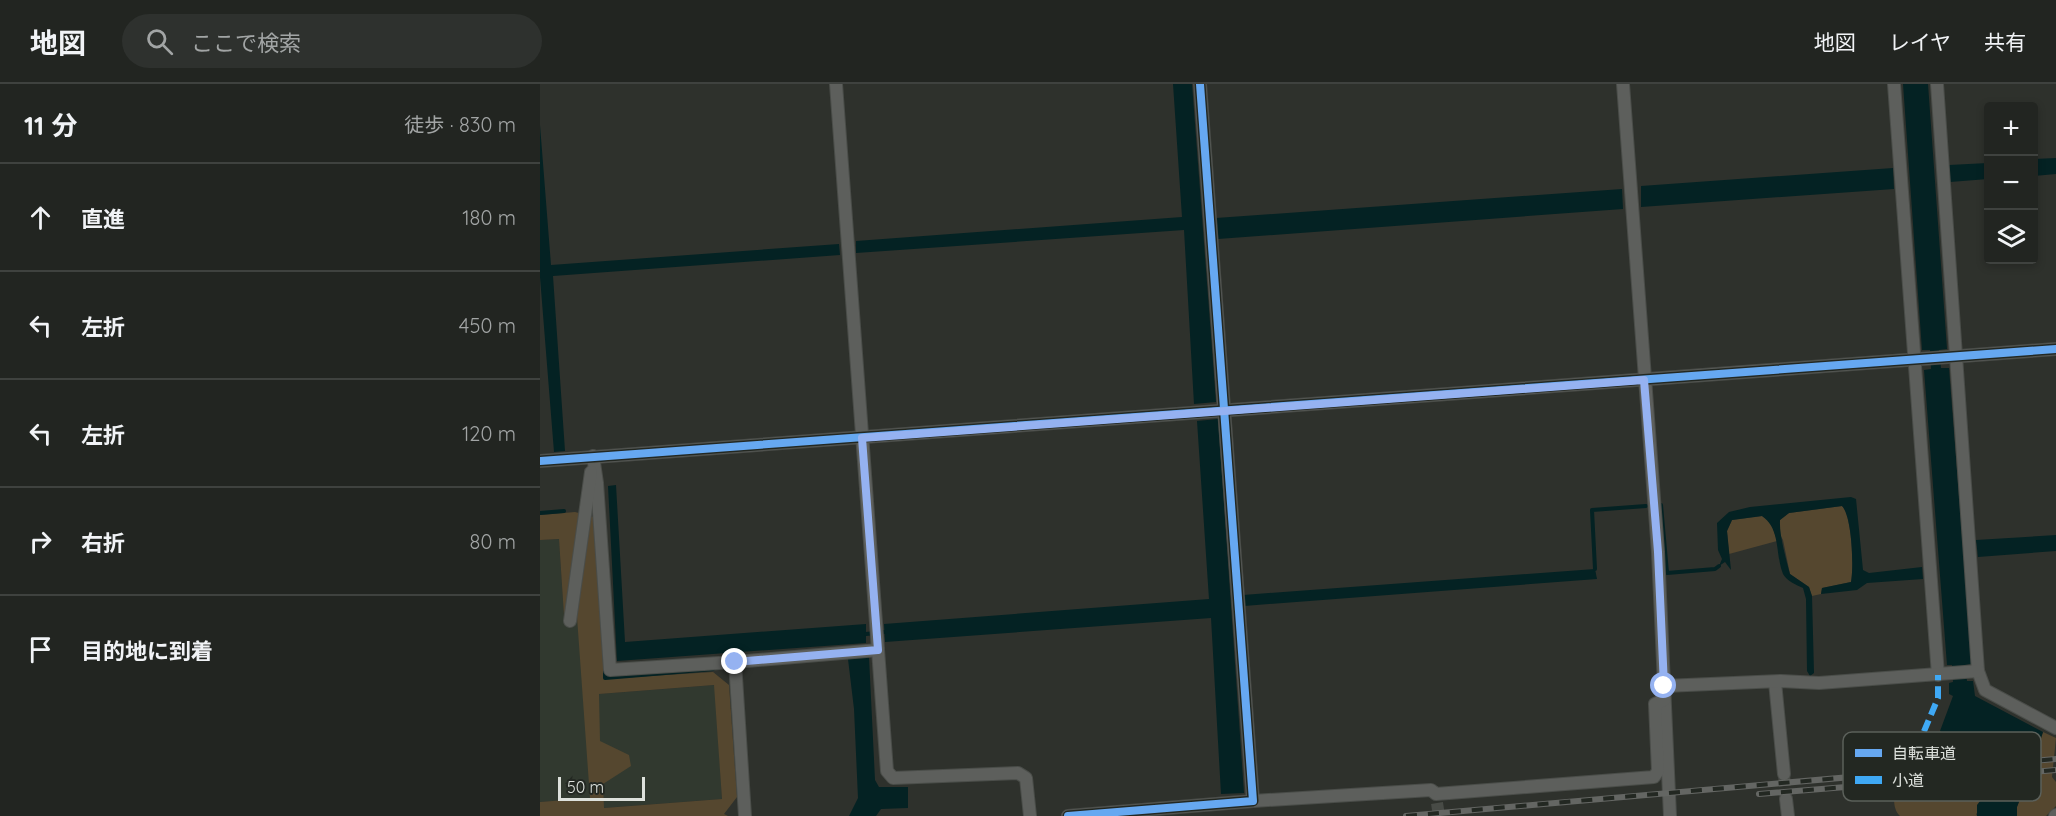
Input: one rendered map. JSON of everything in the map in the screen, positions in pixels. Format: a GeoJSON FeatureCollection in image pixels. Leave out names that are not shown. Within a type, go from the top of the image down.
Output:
{"type":"FeatureCollection","features":[{"type":"Feature","properties":{"kind":"street"},"geometry":{"type":"LineString","coordinates":[[836,84],[887,771],[893,778],[1018,773],[1026,778],[1030,816]]}},
{"type":"Feature","properties":{"kind":"street"},"geometry":{"type":"LineString","coordinates":[[1200,84],[1224,410],[1241,801]]}},
{"type":"Feature","properties":{"kind":"street"},"geometry":{"type":"LineString","coordinates":[[1623,84],[1658,552],[1670,816]]}},
{"type":"Feature","properties":{"kind":"street"},"geometry":{"type":"LineString","coordinates":[[1894,84],[1920,359],[1943,674]]}},
{"type":"Feature","properties":{"kind":"street"},"geometry":{"type":"LineString","coordinates":[[1937,84],[1950,357],[1974,671],[1985,690],[2056,728]]}},
{"type":"Feature","properties":{"kind":"street"},"geometry":{"type":"LineString","coordinates":[[540,461],[2056,349]]}},
{"type":"Feature","properties":{"kind":"street"},"geometry":{"type":"LineString","coordinates":[[570,621],[593,456]]}},
{"type":"Feature","properties":{"kind":"street"},"geometry":{"type":"LineString","coordinates":[[593,456],[597,483],[610,670],[878,650]]}},
{"type":"Feature","properties":{"kind":"street"},"geometry":{"type":"LineString","coordinates":[[735,662],[744,816]]}},
{"type":"Feature","properties":{"kind":"street"},"geometry":{"type":"LineString","coordinates":[[1664,686],[1775,682],[1819,683],[1974,671]]}},
{"type":"Feature","properties":{"kind":"street"},"geometry":{"type":"LineString","coordinates":[[1775,682],[1784,774]]}},
{"type":"Feature","properties":{"kind":"street"},"geometry":{"type":"LineString","coordinates":[[1068,816],[1184,808],[1241,801],[1431,790],[1437,799],[1654,777],[1658,771],[1655,704],[1664,700]]}},
{"type":"Feature","properties":{"kind":"street"},"geometry":{"type":"LineString","coordinates":[[1786,799],[1788,816]]}},
{"type":"Feature","properties":{"kind":"shaded area"},"geometry":{"type":"Polygon","coordinates":[[[1842,506],[1850,530],[1851,582],[1822,588],[1821,594],[1812,596],[1809,587],[1790,574],[1783,540],[1779,533],[1780,520],[1789,513],[1842,506]]]}},
{"type":"Feature","properties":{"kind":"shaded area"},"geometry":{"type":"Polygon","coordinates":[[[575,512],[594,517],[604,679],[713,672],[729,685],[737,797],[724,814],[728,816],[540,816],[540,802],[590,798],[577,617],[564,616],[559,539],[540,540],[540,515],[575,512]],[[714,685],[599,694],[600,741],[629,755],[631,766],[603,784],[604,808],[722,799],[714,685]]]}},
{"type":"Feature","properties":{"kind":"shaded area"},"geometry":{"type":"Polygon","coordinates":[[[1762,516],[1771,522],[1777,541],[1729,554],[1727,531],[1732,520],[1762,516]]]}},
{"type":"Feature","properties":{"kind":"shaded area"},"geometry":{"type":"Polygon","coordinates":[[[559,539],[564,615],[577,617],[599,694],[715,685],[722,799],[604,808],[590,798],[540,802],[540,540],[559,539]]]}},
{"type":"Feature","properties":{"kind":"shaded area"},"geometry":{"type":"Polygon","coordinates":[[[2043,732],[2056,738],[2052,777],[2056,782],[2056,806],[2046,816],[2017,816],[2019,801],[2041,801],[2041,738],[2043,732]]]}},
{"type":"Feature","properties":{"kind":"shaded area"},"geometry":{"type":"Polygon","coordinates":[[[1894,801],[1991,801],[1976,814],[1977,816],[1900,816],[1894,801]]]}},
{"type":"Feature","properties":{"kind":"water"},"geometry":{"type":"Polygon","coordinates":[[[1173,84],[1192,84],[1216,402],[1194,404],[1184,230],[856,253],[856,241],[1182,217],[1173,84]]]}},
{"type":"Feature","properties":{"kind":"water"},"geometry":{"type":"Polygon","coordinates":[[[1903,84],[1928,84],[1947,349],[1939,350],[1941,368],[1949,368],[1972,664],[1965,665],[1967,681],[1973,681],[1975,696],[2043,732],[2041,738],[2041,732],[1940,731],[1953,696],[1949,694],[1949,683],[1953,682],[1952,665],[1947,665],[1924,370],[1931,369],[1930,350],[1922,350],[1903,84]]]}},
{"type":"Feature","properties":{"kind":"water"},"geometry":{"type":"Polygon","coordinates":[[[540,125],[551,265],[839,244],[840,255],[553,276],[565,451],[554,452],[540,277],[540,125]]]}},
{"type":"Feature","properties":{"kind":"water"},"geometry":{"type":"Polygon","coordinates":[[[2056,158],[2056,174],[2038,176],[2038,159],[2056,158]]]}},
{"type":"Feature","properties":{"kind":"water"},"geometry":{"type":"Polygon","coordinates":[[[1984,163],[1984,179],[1950,182],[1949,165],[1984,163]]]}},
{"type":"Feature","properties":{"kind":"water"},"geometry":{"type":"Polygon","coordinates":[[[1893,168],[1894,189],[1641,207],[1641,186],[1893,168]]]}},
{"type":"Feature","properties":{"kind":"water"},"geometry":{"type":"Polygon","coordinates":[[[1622,189],[1623,209],[1218,239],[1216,218],[1622,189]]]}},
{"type":"Feature","properties":{"kind":"water"},"geometry":{"type":"Polygon","coordinates":[[[1218,419],[1244,793],[1221,794],[1211,618],[885,642],[884,624],[1209,599],[1197,421],[1218,419]]]}},
{"type":"Feature","properties":{"kind":"water"},"geometry":{"type":"Polygon","coordinates":[[[616,485],[625,642],[866,624],[866,643],[617,661],[608,486],[616,485]]]}},
{"type":"Feature","properties":{"kind":"water"},"geometry":{"type":"Polygon","coordinates":[[[1851,497],[1856,499],[1863,570],[1869,573],[1922,567],[1923,579],[1867,583],[1857,590],[1821,594],[1822,588],[1851,582],[1851,542],[1848,520],[1842,506],[1789,513],[1780,520],[1790,574],[1809,587],[1812,596],[1814,673],[1810,676],[1807,671],[1806,599],[1803,588],[1789,581],[1783,574],[1775,535],[1768,521],[1762,516],[1732,520],[1727,531],[1731,570],[1725,562],[1719,566],[1722,559],[1718,550],[1717,523],[1729,512],[1750,507],[1851,497]]]}},
{"type":"Feature","properties":{"kind":"water"},"geometry":{"type":"Polygon","coordinates":[[[2056,535],[2056,551],[1978,557],[1976,540],[2056,535]]]}},
{"type":"Feature","properties":{"kind":"water"},"geometry":{"type":"Polygon","coordinates":[[[1595,569],[1597,579],[1244,606],[1243,595],[1595,569]]]}},
{"type":"Feature","properties":{"kind":"water"},"geometry":{"type":"Polygon","coordinates":[[[869,657],[875,780],[879,787],[908,787],[908,808],[881,809],[876,816],[849,816],[858,798],[854,709],[848,659],[869,657]]]}},
{"type":"Feature","properties":{"kind":"water"},"geometry":{"type":"Polygon","coordinates":[[[1980,801],[2019,801],[2017,816],[1977,816],[1977,805],[1980,801]]]}},
{"type":"Feature","properties":{"kind":"waterway"},"geometry":{"type":"LineString","coordinates":[[1661,505],[1667,573],[1715,569],[1719,566]]}},
{"type":"Feature","properties":{"kind":"waterway"},"geometry":{"type":"LineString","coordinates":[[1595,569],[1592,510],[1646,506]]}},
{"type":"Feature","properties":{"kind":"waterway"},"geometry":{"type":"LineString","coordinates":[[540,513],[564,511]]}},
{"type":"Feature","properties":{"kind":"waterway"},"geometry":{"type":"LineString","coordinates":[[866,634],[884,632]]}},
{"type":"Feature","properties":{"kind":"waterway"},"geometry":{"type":"LineString","coordinates":[[605,670],[605,678],[713,669]]}},
{"type":"Feature","properties":{"kind":"tunnel"},"geometry":{"type":"LineString","coordinates":[[1784,774],[1786,799]]}},
{"type":"Feature","properties":{"kind":"tunnel"},"geometry":{"type":"LineString","coordinates":[[1437,803],[1439,816]]}},
{"type":"Feature","properties":{"kind":"railway"},"geometry":{"type":"LineString","coordinates":[[2041,760],[2056,759]]}},
{"type":"Feature","properties":{"kind":"railway"},"geometry":{"type":"LineString","coordinates":[[2041,771],[2056,770]]}},
{"type":"Feature","properties":{"kind":"railway"},"geometry":{"type":"LineString","coordinates":[[1406,816],[1843,778]]}},
{"type":"Feature","properties":{"kind":"railway"},"geometry":{"type":"LineString","coordinates":[[1759,794],[1843,787]]}},
{"type":"Feature","properties":{"kind":"marked path"},"geometry":{"type":"LineString","coordinates":[[1924,732],[1938,698],[1938,675]]}},
{"type":"Feature","properties":{"kind":"cycle path"},"geometry":{"type":"LineString","coordinates":[[1068,816],[1253,801],[1200,84]]}},
{"type":"Feature","properties":{"kind":"cycle path"},"geometry":{"type":"LineString","coordinates":[[540,461],[2056,349]]}},
{"type":"Feature","properties":{"kind":"route"},"geometry":{"type":"LineString","coordinates":[[735,662],[878,650],[862,438],[1644,380],[1658,552],[1664,686]]}}]}
